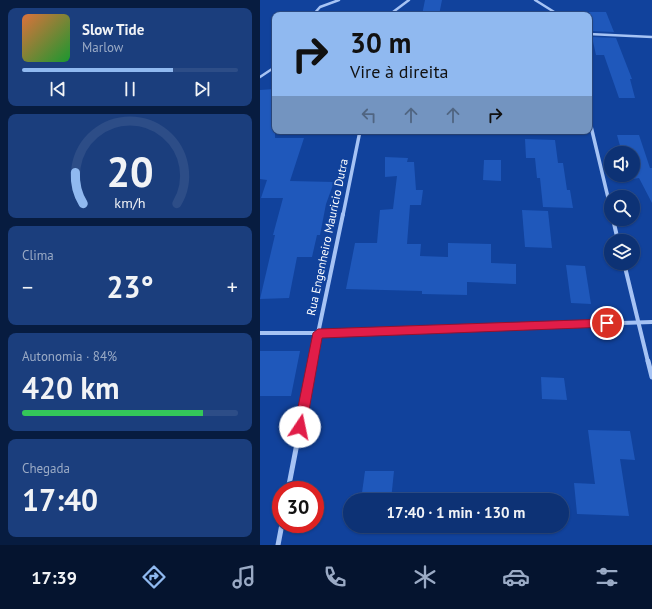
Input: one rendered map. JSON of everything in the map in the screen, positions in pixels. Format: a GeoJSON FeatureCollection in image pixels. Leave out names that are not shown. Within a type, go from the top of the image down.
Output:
{"type":"FeatureCollection","features":[{"type":"Feature","properties":{"kind":"street"},"geometry":{"type":"LineString","coordinates":[[314,12],[320,7],[339,0]]}},
{"type":"Feature","properties":{"kind":"street"},"geometry":{"type":"LineString","coordinates":[[392,12],[410,0]]}},
{"type":"Feature","properties":{"kind":"street"},"geometry":{"type":"LineString","coordinates":[[535,0],[554,12]]}},
{"type":"Feature","properties":{"kind":"street"},"geometry":{"type":"LineString","coordinates":[[592,34],[652,36]]}},
{"type":"Feature","properties":{"kind":"street"},"geometry":{"type":"LineString","coordinates":[[260,77],[272,69]]}},
{"type":"Feature","properties":{"kind":"street"},"geometry":{"type":"LineString","coordinates":[[592,131],[606,190]]}},
{"type":"Feature","properties":{"kind":"street","name":"Rua Engenheiro Mauricio Dutra"},"geometry":{"type":"LineString","coordinates":[[290,481],[318,333],[359,134]]}},
{"type":"Feature","properties":{"kind":"street"},"geometry":{"type":"LineString","coordinates":[[626,270],[652,377]]}},
{"type":"Feature","properties":{"kind":"street"},"geometry":{"type":"LineString","coordinates":[[260,333],[318,333],[652,322]]}},
{"type":"Feature","properties":{"kind":"street"},"geometry":{"type":"LineString","coordinates":[[278,545],[280,533]]}},
{"type":"Feature","properties":{"kind":"building"},"geometry":{"type":"Polygon","coordinates":[[[425,0],[442,0],[440,12],[423,12],[425,0]]]}},
{"type":"Feature","properties":{"kind":"building"},"geometry":{"type":"Polygon","coordinates":[[[592,12],[606,12],[614,32],[592,31],[592,12]]]}},
{"type":"Feature","properties":{"kind":"building"},"geometry":{"type":"Polygon","coordinates":[[[592,37],[616,38],[632,79],[630,79],[635,98],[619,98],[604,55],[596,55],[592,37]]]}},
{"type":"Feature","properties":{"kind":"building"},"geometry":{"type":"Polygon","coordinates":[[[272,89],[272,134],[275,134],[275,138],[304,138],[290,181],[334,182],[326,204],[320,235],[317,235],[312,257],[297,257],[289,298],[260,299],[275,235],[273,235],[283,198],[261,198],[267,180],[260,179],[260,90],[272,89]]]}},
{"type":"Feature","properties":{"kind":"building"},"geometry":{"type":"Polygon","coordinates":[[[617,135],[639,135],[650,168],[652,168],[652,203],[640,180],[640,146],[620,146],[617,135]]]}},
{"type":"Feature","properties":{"kind":"building"},"geometry":{"type":"Polygon","coordinates":[[[525,139],[555,140],[558,163],[563,163],[567,190],[570,190],[573,208],[543,207],[540,178],[537,178],[535,158],[526,158],[525,139]]]}},
{"type":"Feature","properties":{"kind":"building"},"geometry":{"type":"Polygon","coordinates":[[[385,157],[408,158],[407,162],[414,162],[416,190],[423,190],[421,205],[410,205],[407,244],[421,244],[420,256],[448,257],[448,243],[491,244],[491,263],[516,264],[516,284],[467,282],[467,295],[422,294],[422,291],[346,289],[355,243],[377,243],[380,210],[393,209],[397,176],[385,177],[385,157]]]}},
{"type":"Feature","properties":{"kind":"building"},"geometry":{"type":"Polygon","coordinates":[[[484,160],[501,160],[501,181],[483,180],[484,160]]]}},
{"type":"Feature","properties":{"kind":"building"},"geometry":{"type":"Polygon","coordinates":[[[522,210],[548,211],[552,248],[525,247],[522,210]]]}},
{"type":"Feature","properties":{"kind":"building"},"geometry":{"type":"Polygon","coordinates":[[[566,265],[585,266],[591,304],[571,303],[566,265]]]}},
{"type":"Feature","properties":{"kind":"building"},"geometry":{"type":"Polygon","coordinates":[[[260,351],[300,351],[291,396],[260,396],[260,351]]]}},
{"type":"Feature","properties":{"kind":"building"},"geometry":{"type":"Polygon","coordinates":[[[541,377],[564,378],[567,400],[542,399],[541,377]]]}},
{"type":"Feature","properties":{"kind":"building"},"geometry":{"type":"Polygon","coordinates":[[[588,430],[630,431],[635,460],[620,459],[629,516],[577,514],[574,483],[595,484],[588,430]]]}},
{"type":"Feature","properties":{"kind":"building"},"geometry":{"type":"Polygon","coordinates":[[[365,471],[394,471],[392,493],[362,493],[365,471]]]}},
{"type":"Feature","properties":{"kind":"route"},"geometry":{"type":"LineString","coordinates":[[300,427],[318,333],[607,323]]}}]}
